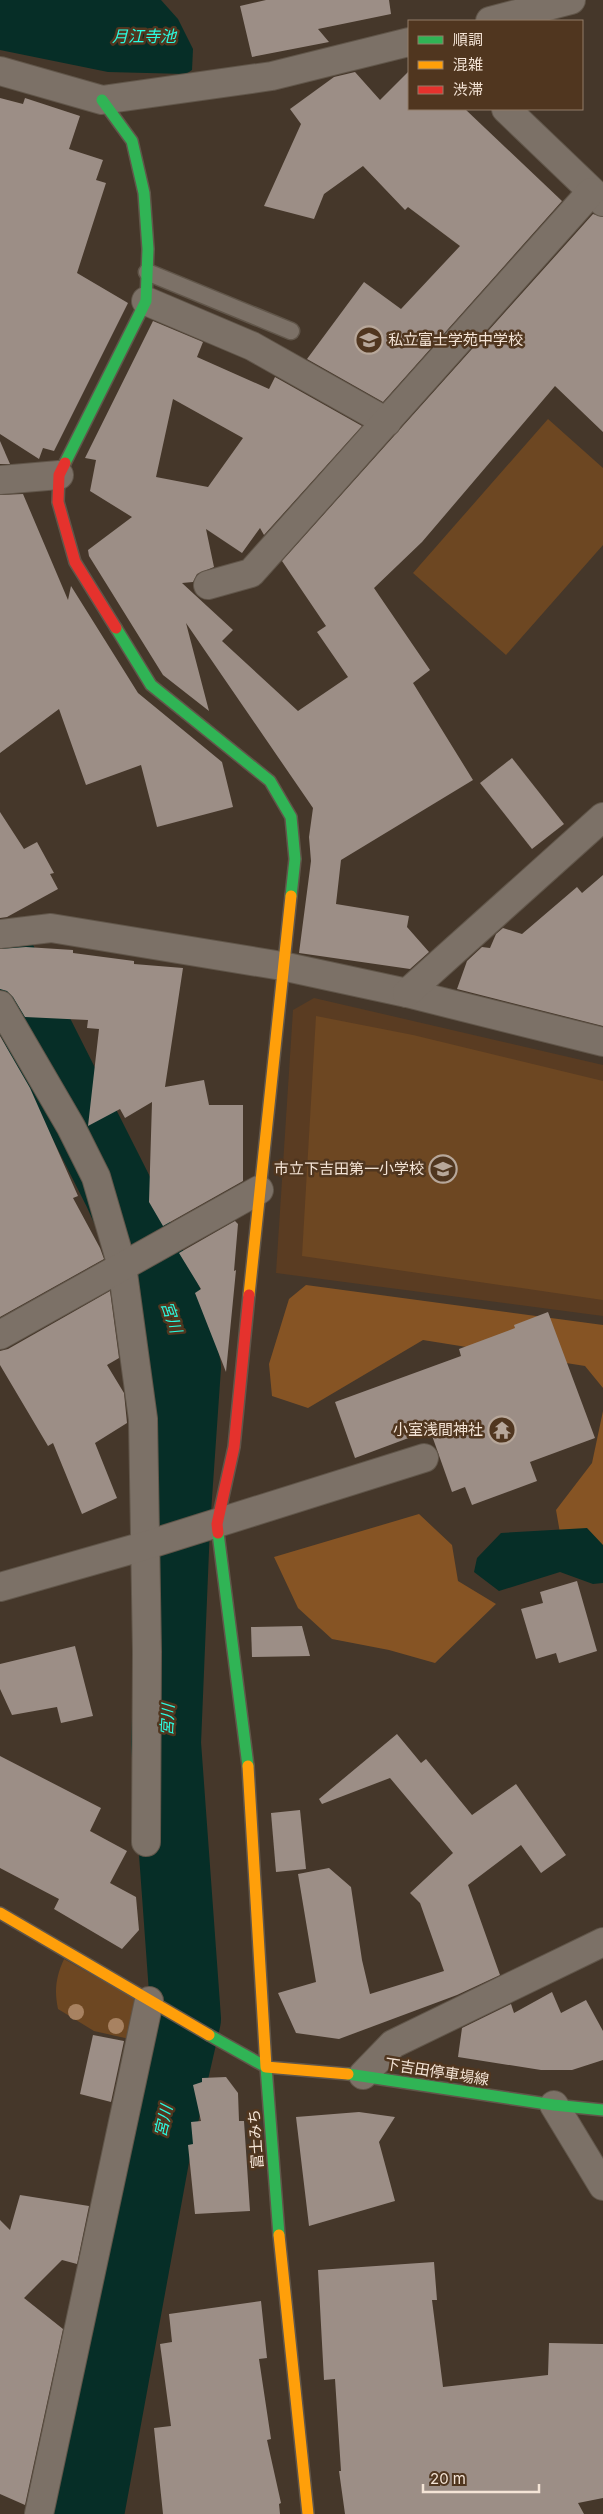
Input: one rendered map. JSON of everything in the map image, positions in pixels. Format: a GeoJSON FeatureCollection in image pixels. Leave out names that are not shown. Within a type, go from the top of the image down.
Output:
{"type":"FeatureCollection","features":[{"type":"Feature","properties":{"kind":"main road"},"geometry":{"type":"LineString","coordinates":[[59,475],[146,302],[148,248],[144,193],[132,141],[102,100]]}},
{"type":"Feature","properties":{"kind":"main road","name":"富士みち"},"geometry":{"type":"LineString","coordinates":[[59,475],[58,502],[75,562],[151,685],[270,781],[291,817],[295,859],[282,966],[234,1447],[217,1524],[248,1761],[274,2181],[308,2514]]}},
{"type":"Feature","properties":{"kind":"main road"},"geometry":{"type":"LineString","coordinates":[[0,1913],[46,1948],[155,2004],[266,2067]]}},
{"type":"Feature","properties":{"kind":"main road","name":"下吉田停車場線"},"geometry":{"type":"LineString","coordinates":[[266,2067],[363,2075],[554,2105],[603,2110]]}},
{"type":"Feature","properties":{"kind":"street"},"geometry":{"type":"LineString","coordinates":[[494,20],[571,0]]}},
{"type":"Feature","properties":{"kind":"street"},"geometry":{"type":"LineString","coordinates":[[0,71],[102,100],[272,76],[408,42]]}},
{"type":"Feature","properties":{"kind":"street"},"geometry":{"type":"LineString","coordinates":[[208,586],[251,573],[387,422],[597,197],[507,110]]}},
{"type":"Feature","properties":{"kind":"street"},"geometry":{"type":"LineString","coordinates":[[146,302],[252,346],[387,422]]}},
{"type":"Feature","properties":{"kind":"street"},"geometry":{"type":"LineString","coordinates":[[0,480],[59,475]]}},
{"type":"Feature","properties":{"kind":"street"},"geometry":{"type":"LineString","coordinates":[[407,993],[603,817]]}},
{"type":"Feature","properties":{"kind":"street"},"geometry":{"type":"LineString","coordinates":[[0,934],[51,928],[282,966],[407,993],[603,1042]]}},
{"type":"Feature","properties":{"kind":"street"},"geometry":{"type":"LineString","coordinates":[[0,1005],[71,1128],[96,1177],[122,1266],[143,1419],[147,1652],[146,1842]]}},
{"type":"Feature","properties":{"kind":"street"},"geometry":{"type":"LineString","coordinates":[[0,1335],[259,1190]]}},
{"type":"Feature","properties":{"kind":"street"},"geometry":{"type":"LineString","coordinates":[[0,1587],[217,1524],[424,1458]]}},
{"type":"Feature","properties":{"kind":"street"},"geometry":{"type":"LineString","coordinates":[[363,2075],[393,2044],[603,1942]]}},
{"type":"Feature","properties":{"kind":"street"},"geometry":{"type":"LineString","coordinates":[[39,2514],[155,2004]]}},
{"type":"Feature","properties":{"kind":"street"},"geometry":{"type":"LineString","coordinates":[[554,2105],[603,2186]]}},
{"type":"Feature","properties":{"kind":"lane"},"geometry":{"type":"LineString","coordinates":[[146,272],[291,331]]}},
{"type":"Feature","properties":{"kind":"shaded area"},"geometry":{"type":"Polygon","coordinates":[[[548,419],[603,468],[603,545],[506,655],[413,573],[548,419]]]}},
{"type":"Feature","properties":{"kind":"shaded area","name":"市立下吉田第一小学校"},"geometry":{"type":"Polygon","coordinates":[[[314,998],[603,1065],[603,1316],[276,1273],[293,1010],[314,998]]]}},
{"type":"Feature","properties":{"kind":"shaded area","name":"市立下吉田第一小学校"},"geometry":{"type":"Polygon","coordinates":[[[316,1016],[413,1035],[603,1081],[603,1300],[302,1256],[316,1016]]]}},
{"type":"Feature","properties":{"kind":"shaded area"},"geometry":{"type":"Polygon","coordinates":[[[306,1285],[603,1325],[603,1388],[585,1366],[423,1340],[308,1408],[272,1396],[269,1364],[289,1299],[306,1285]]]}},
{"type":"Feature","properties":{"kind":"shaded area"},"geometry":{"type":"Polygon","coordinates":[[[603,1411],[603,1570],[567,1573],[556,1510],[592,1463],[603,1411]]]}},
{"type":"Feature","properties":{"kind":"shaded area"},"geometry":{"type":"Polygon","coordinates":[[[419,1514],[452,1545],[458,1581],[496,1604],[435,1663],[389,1650],[332,1639],[298,1608],[274,1557],[419,1514]]]}},
{"type":"Feature","properties":{"kind":"shaded area"},"geometry":{"type":"Polygon","coordinates":[[[64,1959],[143,2003],[134,2040],[94,2031],[58,2009],[56,1983],[64,1959]]]}},
{"type":"Feature","properties":{"kind":"water","name":"月江寺池"},"geometry":{"type":"Polygon","coordinates":[[[0,0],[161,0],[178,19],[193,49],[192,70],[186,74],[108,72],[0,50],[0,0]]]}},
{"type":"Feature","properties":{"kind":"water"},"geometry":{"type":"Polygon","coordinates":[[[587,1528],[603,1545],[603,1583],[593,1584],[560,1572],[499,1591],[474,1572],[477,1558],[501,1533],[587,1528]]]}},
{"type":"Feature","properties":{"kind":"building"},"geometry":{"type":"Polygon","coordinates":[[[266,0],[389,0],[391,14],[318,29],[329,42],[252,57],[240,6],[266,0]]]}},
{"type":"Feature","properties":{"kind":"building"},"geometry":{"type":"Polygon","coordinates":[[[355,72],[380,100],[408,72],[408,110],[466,110],[562,201],[383,402],[307,359],[364,282],[401,309],[460,246],[408,207],[405,210],[363,166],[324,194],[314,219],[264,206],[301,124],[290,109],[334,77],[355,72]]]}},
{"type":"Feature","properties":{"kind":"building"},"geometry":{"type":"Polygon","coordinates":[[[0,98],[23,104],[25,98],[80,116],[69,149],[103,160],[96,180],[106,183],[77,273],[128,303],[54,451],[43,448],[39,459],[0,434],[0,98]]]}},
{"type":"Feature","properties":{"kind":"building"},"geometry":{"type":"Polygon","coordinates":[[[593,214],[603,217],[603,432],[555,386],[422,542],[374,588],[430,670],[413,683],[473,780],[341,860],[336,904],[409,916],[407,927],[429,952],[410,969],[299,953],[311,861],[309,837],[313,808],[186,623],[209,711],[163,675],[89,556],[88,550],[132,517],[90,491],[96,460],[85,458],[153,321],[203,342],[197,357],[269,389],[275,377],[362,426],[264,535],[260,528],[242,553],[206,529],[214,567],[197,574],[193,582],[182,583],[233,630],[222,641],[298,711],[348,677],[317,632],[326,626],[282,561],[593,214]],[[173,399],[156,477],[208,487],[243,438],[173,399]]]}},
{"type":"Feature","properties":{"kind":"building"},"geometry":{"type":"Polygon","coordinates":[[[0,441],[10,464],[0,464],[0,441]]]}},
{"type":"Feature","properties":{"kind":"building"},"geometry":{"type":"Polygon","coordinates":[[[23,494],[68,600],[71,586],[138,693],[222,762],[233,807],[157,827],[141,765],[86,785],[59,709],[0,753],[0,495],[23,494]]]}},
{"type":"Feature","properties":{"kind":"building"},"geometry":{"type":"Polygon","coordinates":[[[512,758],[564,824],[532,849],[480,783],[512,758]]]}},
{"type":"Feature","properties":{"kind":"building"},"geometry":{"type":"Polygon","coordinates":[[[0,812],[24,849],[37,842],[54,873],[50,874],[58,889],[7,917],[0,918],[0,812]]]}},
{"type":"Feature","properties":{"kind":"building"},"geometry":{"type":"Polygon","coordinates":[[[603,875],[603,1026],[457,989],[467,961],[482,947],[490,948],[496,934],[503,928],[522,934],[577,887],[582,893],[603,875]]]}},
{"type":"Feature","properties":{"kind":"building"},"geometry":{"type":"Polygon","coordinates":[[[26,947],[73,950],[73,953],[134,961],[134,964],[183,968],[165,1087],[204,1080],[209,1105],[243,1105],[243,1181],[163,1226],[149,1202],[152,1102],[125,1118],[120,1109],[88,1126],[99,1029],[87,1028],[88,1020],[25,1017],[13,997],[7,991],[0,989],[0,949],[26,947]]]}},
{"type":"Feature","properties":{"kind":"building"},"geometry":{"type":"Polygon","coordinates":[[[0,1036],[30,1088],[78,1196],[73,1198],[104,1259],[0,1317],[0,1036]]]}},
{"type":"Feature","properties":{"kind":"building"},"geometry":{"type":"Polygon","coordinates":[[[235,1221],[238,1224],[234,1271],[236,1270],[226,1372],[195,1293],[201,1289],[179,1253],[235,1221]]]}},
{"type":"Feature","properties":{"kind":"building"},"geometry":{"type":"Polygon","coordinates":[[[110,1291],[119,1358],[107,1365],[124,1393],[127,1423],[95,1443],[117,1498],[82,1514],[53,1443],[48,1446],[0,1365],[0,1351],[8,1349],[110,1291]]]}},
{"type":"Feature","properties":{"kind":"building"},"geometry":{"type":"Polygon","coordinates":[[[548,1312],[595,1438],[530,1462],[537,1481],[472,1505],[465,1487],[452,1492],[430,1430],[355,1458],[335,1402],[461,1356],[459,1349],[515,1328],[514,1325],[548,1312]]]}},
{"type":"Feature","properties":{"kind":"building"},"geometry":{"type":"Polygon","coordinates":[[[577,1581],[597,1651],[559,1663],[556,1653],[536,1659],[521,1609],[543,1603],[540,1592],[577,1581]]]}},
{"type":"Feature","properties":{"kind":"building"},"geometry":{"type":"Polygon","coordinates":[[[302,1626],[310,1656],[252,1657],[251,1627],[302,1626]]]}},
{"type":"Feature","properties":{"kind":"building"},"geometry":{"type":"Polygon","coordinates":[[[75,1646],[93,1716],[61,1723],[57,1707],[12,1715],[0,1689],[0,1664],[75,1646]]]}},
{"type":"Feature","properties":{"kind":"building"},"geometry":{"type":"Polygon","coordinates":[[[397,1734],[421,1763],[426,1759],[472,1815],[516,1784],[566,1855],[541,1873],[521,1845],[468,1885],[500,1975],[457,1995],[339,2039],[296,2033],[278,1993],[316,1982],[298,1874],[329,1868],[351,1887],[362,1960],[370,1994],[444,1971],[420,1903],[410,1893],[453,1853],[390,1778],[322,1804],[319,1799],[397,1734]]]}},
{"type":"Feature","properties":{"kind":"building"},"geometry":{"type":"Polygon","coordinates":[[[0,1756],[101,1808],[90,1831],[127,1851],[110,1883],[136,1897],[139,1930],[122,1949],[54,1909],[59,1899],[0,1868],[0,1756]]]}},
{"type":"Feature","properties":{"kind":"building"},"geometry":{"type":"Polygon","coordinates":[[[300,1810],[306,1869],[276,1872],[271,1813],[300,1810]]]}},
{"type":"Feature","properties":{"kind":"building"},"geometry":{"type":"Polygon","coordinates":[[[552,1992],[561,2013],[586,2000],[603,2031],[603,2060],[572,2070],[541,2070],[458,2057],[462,2028],[511,2004],[514,2013],[552,1992]]]}},
{"type":"Feature","properties":{"kind":"building"},"geometry":{"type":"Polygon","coordinates":[[[93,2035],[124,2041],[111,2102],[80,2094],[93,2035]]]}},
{"type":"Feature","properties":{"kind":"building"},"geometry":{"type":"Polygon","coordinates":[[[226,2077],[238,2093],[239,2121],[244,2121],[250,2211],[195,2214],[188,2145],[193,2144],[191,2122],[201,2121],[193,2085],[202,2082],[202,2078],[226,2077]]]}},
{"type":"Feature","properties":{"kind":"building"},"geometry":{"type":"Polygon","coordinates":[[[359,2112],[395,2117],[379,2142],[395,2201],[309,2226],[296,2117],[359,2112]]]}},
{"type":"Feature","properties":{"kind":"building"},"geometry":{"type":"Polygon","coordinates":[[[20,2195],[89,2206],[77,2264],[62,2260],[24,2298],[63,2329],[25,2505],[0,2494],[0,2220],[10,2230],[20,2195]]]}},
{"type":"Feature","properties":{"kind":"building"},"geometry":{"type":"Polygon","coordinates":[[[434,2262],[437,2300],[432,2300],[443,2387],[548,2375],[549,2343],[603,2344],[603,2498],[578,2503],[584,2514],[345,2514],[339,2471],[341,2471],[335,2379],[324,2380],[318,2270],[434,2262]]]}},
{"type":"Feature","properties":{"kind":"building"},"geometry":{"type":"Polygon","coordinates":[[[261,2301],[267,2358],[259,2359],[271,2439],[267,2440],[281,2503],[279,2504],[280,2514],[163,2514],[154,2428],[171,2426],[160,2344],[172,2342],[169,2314],[261,2301]]]}},
{"type":"Feature","properties":{"kind":"waterway","name":"宮川"},"geometry":{"type":"LineString","coordinates":[[0,957],[118,1191],[176,1320],[186,1367],[175,1526],[166,1743],[186,2019],[155,2154],[89,2514]]}},
{"type":"Feature","properties":{"kind":"traffic: fast"},"geometry":{"type":"LineString","coordinates":[[65,463],[146,301],[148,249],[144,193],[132,141],[102,100]]}},
{"type":"Feature","properties":{"kind":"traffic: fast"},"geometry":{"type":"LineString","coordinates":[[116,628],[151,685],[270,781],[291,817],[295,859],[291,896]]}},
{"type":"Feature","properties":{"kind":"traffic: fast"},"geometry":{"type":"LineString","coordinates":[[218,1533],[248,1766]]}},
{"type":"Feature","properties":{"kind":"traffic: fast"},"geometry":{"type":"LineString","coordinates":[[209,2035],[266,2067],[279,2235]]}},
{"type":"Feature","properties":{"kind":"traffic: fast"},"geometry":{"type":"LineString","coordinates":[[348,2074],[554,2105],[603,2110]]}},
{"type":"Feature","properties":{"kind":"traffic: slow"},"geometry":{"type":"LineString","coordinates":[[249,1295],[291,896]]}},
{"type":"Feature","properties":{"kind":"traffic: slow"},"geometry":{"type":"LineString","coordinates":[[248,1766],[266,2067],[348,2074]]}},
{"type":"Feature","properties":{"kind":"traffic: slow"},"geometry":{"type":"LineString","coordinates":[[0,1913],[209,2035]]}},
{"type":"Feature","properties":{"kind":"traffic: slow"},"geometry":{"type":"LineString","coordinates":[[279,2235],[308,2514]]}},
{"type":"Feature","properties":{"kind":"traffic: jam"},"geometry":{"type":"LineString","coordinates":[[65,463],[59,475],[58,502],[75,562],[116,628]]}},
{"type":"Feature","properties":{"kind":"traffic: jam"},"geometry":{"type":"LineString","coordinates":[[218,1533],[217,1524],[234,1447],[249,1295]]}},
{"type":"Feature","properties":{"kind":"place","name":"私立富士学苑中学校"},"geometry":{"type":"Point","coordinates":[369,340]}},
{"type":"Feature","properties":{"kind":"place","name":"市立下吉田第一小学校"},"geometry":{"type":"Point","coordinates":[443,1169]}},
{"type":"Feature","properties":{"kind":"place","name":"小室浅間神社"},"geometry":{"type":"Point","coordinates":[502,1430]}}]}
